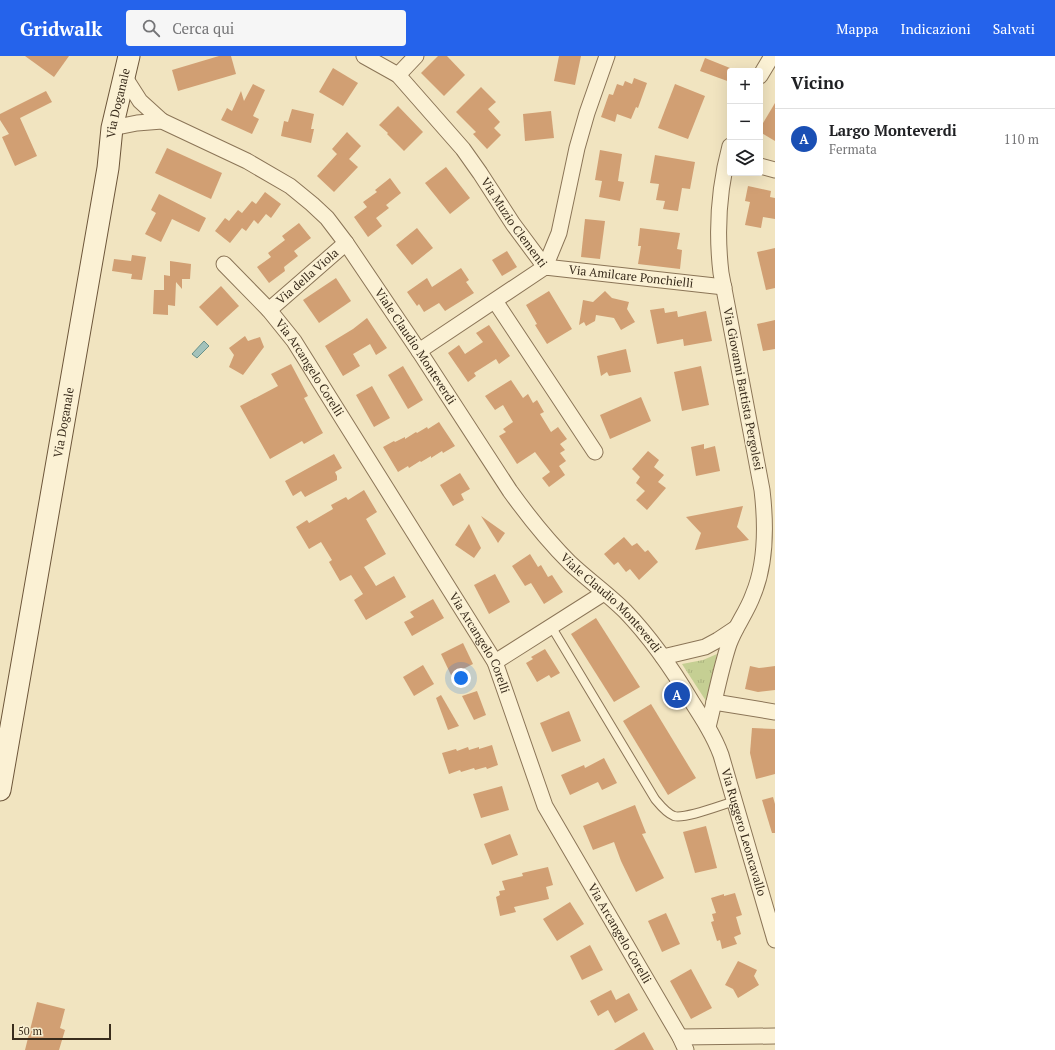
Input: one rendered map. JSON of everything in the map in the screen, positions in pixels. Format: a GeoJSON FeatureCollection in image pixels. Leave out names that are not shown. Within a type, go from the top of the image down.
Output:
{"type":"FeatureCollection","features":[{"type":"Feature","properties":{"kind":"main road","name":"Via Doganale"},"geometry":{"type":"LineString","coordinates":[[0,790],[106,176],[112,128],[129,56]]}},
{"type":"Feature","properties":{"kind":"street","name":"Via Muzio Clementi"},"geometry":{"type":"LineString","coordinates":[[364,56],[398,75],[463,149],[513,224],[546,267]]}},
{"type":"Feature","properties":{"kind":"street"},"geometry":{"type":"LineString","coordinates":[[398,75],[416,56]]}},
{"type":"Feature","properties":{"kind":"street","name":"Via Muzio Clementi"},"geometry":{"type":"LineString","coordinates":[[546,267],[558,233],[577,148],[607,56]]}},
{"type":"Feature","properties":{"kind":"street"},"geometry":{"type":"LineString","coordinates":[[763,71],[772,56]]}},
{"type":"Feature","properties":{"kind":"street"},"geometry":{"type":"LineString","coordinates":[[122,86],[128,96],[140,101],[162,121]]}},
{"type":"Feature","properties":{"kind":"street","name":"Viale Claudio Monteverdi"},"geometry":{"type":"LineString","coordinates":[[112,128],[137,123],[162,121],[230,153],[290,186],[319,211],[346,243],[527,514],[565,558],[629,616],[663,657],[708,727]]}},
{"type":"Feature","properties":{"kind":"street","name":"Via Giovanni Battista Pergolesi"},"geometry":{"type":"LineString","coordinates":[[708,727],[727,653],[736,628],[750,603],[759,578],[763,553],[764,513],[762,490],[719,257],[718,229],[721,193],[727,164]]}},
{"type":"Feature","properties":{"kind":"street"},"geometry":{"type":"LineString","coordinates":[[763,167],[775,170]]}},
{"type":"Feature","properties":{"kind":"street","name":"Via della Viola"},"geometry":{"type":"LineString","coordinates":[[268,310],[346,243]]}},
{"type":"Feature","properties":{"kind":"street","name":"Via Arcangelo Corelli"},"geometry":{"type":"LineString","coordinates":[[224,264],[288,332],[302,352],[495,662],[545,806],[683,1044]]}},
{"type":"Feature","properties":{"kind":"street"},"geometry":{"type":"LineString","coordinates":[[419,351],[546,267]]}},
{"type":"Feature","properties":{"kind":"street","name":"Via Amilcare Ponchielli"},"geometry":{"type":"LineString","coordinates":[[546,267],[724,286]]}},
{"type":"Feature","properties":{"kind":"street"},"geometry":{"type":"LineString","coordinates":[[495,301],[595,452]]}},
{"type":"Feature","properties":{"kind":"street"},"geometry":{"type":"LineString","coordinates":[[495,662],[604,593]]}},
{"type":"Feature","properties":{"kind":"street"},"geometry":{"type":"LineString","coordinates":[[663,657],[705,647],[736,628]]}},
{"type":"Feature","properties":{"kind":"street"},"geometry":{"type":"LineString","coordinates":[[714,702],[775,712]]}},
{"type":"Feature","properties":{"kind":"street","name":"Via Ruggero Leoncavallo"},"geometry":{"type":"LineString","coordinates":[[708,727],[721,755],[775,940]]}},
{"type":"Feature","properties":{"kind":"street"},"geometry":{"type":"LineString","coordinates":[[683,1044],[775,1036]]}},
{"type":"Feature","properties":{"kind":"lane"},"geometry":{"type":"LineString","coordinates":[[551,626],[655,799],[664,810],[671,815],[681,816],[735,801]]}},
{"type":"Feature","properties":{"kind":"green space"},"geometry":{"type":"Polygon","coordinates":[[[717,654],[706,701],[682,664],[703,660],[717,654]]]}},
{"type":"Feature","properties":{"kind":"water"},"geometry":{"type":"Polygon","coordinates":[[[204,341],[209,346],[197,358],[192,354],[204,341]]]}},
{"type":"Feature","properties":{"kind":"building"},"geometry":{"type":"Polygon","coordinates":[[[25,56],[69,56],[54,77],[25,56]]]}},
{"type":"Feature","properties":{"kind":"building"},"geometry":{"type":"Polygon","coordinates":[[[219,56],[231,56],[236,74],[178,91],[172,70],[219,56]]]}},
{"type":"Feature","properties":{"kind":"building"},"geometry":{"type":"Polygon","coordinates":[[[438,56],[447,56],[465,75],[444,96],[421,73],[438,56]]]}},
{"type":"Feature","properties":{"kind":"building"},"geometry":{"type":"Polygon","coordinates":[[[559,56],[581,56],[575,85],[554,81],[559,56]]]}},
{"type":"Feature","properties":{"kind":"building"},"geometry":{"type":"Polygon","coordinates":[[[705,58],[730,68],[727,68],[727,81],[700,71],[705,58]]]}},
{"type":"Feature","properties":{"kind":"building"},"geometry":{"type":"Polygon","coordinates":[[[333,68],[358,83],[343,106],[319,92],[333,68]]]}},
{"type":"Feature","properties":{"kind":"building"},"geometry":{"type":"Polygon","coordinates":[[[634,78],[647,83],[638,108],[636,107],[631,119],[617,114],[615,122],[601,117],[609,94],[613,95],[617,84],[623,86],[625,81],[632,84],[634,78]]]}},
{"type":"Feature","properties":{"kind":"building"},"geometry":{"type":"Polygon","coordinates":[[[253,84],[265,90],[253,116],[259,119],[252,134],[221,120],[227,108],[232,111],[241,91],[244,101],[253,84]]]}},
{"type":"Feature","properties":{"kind":"building"},"geometry":{"type":"Polygon","coordinates":[[[675,84],[705,96],[688,139],[658,128],[675,84]]]}},
{"type":"Feature","properties":{"kind":"building"},"geometry":{"type":"Polygon","coordinates":[[[481,87],[496,102],[488,109],[500,122],[494,128],[501,135],[487,149],[473,134],[476,132],[456,112],[481,87]]]}},
{"type":"Feature","properties":{"kind":"building"},"geometry":{"type":"Polygon","coordinates":[[[46,91],[52,102],[20,118],[37,156],[15,166],[2,137],[9,134],[0,120],[0,114],[46,91]]]}},
{"type":"Feature","properties":{"kind":"building"},"geometry":{"type":"Polygon","coordinates":[[[775,103],[775,141],[763,134],[763,123],[775,103]]]}},
{"type":"Feature","properties":{"kind":"building"},"geometry":{"type":"Polygon","coordinates":[[[398,106],[423,132],[404,151],[379,125],[398,106]]]}},
{"type":"Feature","properties":{"kind":"building"},"geometry":{"type":"Polygon","coordinates":[[[292,109],[314,114],[311,129],[314,129],[311,143],[281,136],[284,121],[288,122],[292,109]]]}},
{"type":"Feature","properties":{"kind":"building"},"geometry":{"type":"Polygon","coordinates":[[[551,111],[554,138],[525,141],[523,114],[551,111]]]}},
{"type":"Feature","properties":{"kind":"building"},"geometry":{"type":"Polygon","coordinates":[[[347,132],[361,146],[349,159],[358,167],[334,192],[317,176],[337,154],[332,149],[347,132]]]}},
{"type":"Feature","properties":{"kind":"building"},"geometry":{"type":"Polygon","coordinates":[[[167,148],[222,173],[211,199],[155,173],[167,148]]]}},
{"type":"Feature","properties":{"kind":"building"},"geometry":{"type":"Polygon","coordinates":[[[600,150],[622,154],[618,181],[624,182],[620,201],[599,197],[602,181],[595,180],[600,150]]]}},
{"type":"Feature","properties":{"kind":"building"},"geometry":{"type":"Polygon","coordinates":[[[655,155],[695,162],[690,189],[682,188],[678,211],[663,209],[665,201],[656,200],[659,184],[650,183],[655,155]]]}},
{"type":"Feature","properties":{"kind":"building"},"geometry":{"type":"Polygon","coordinates":[[[446,167],[470,198],[450,214],[425,183],[446,167]]]}},
{"type":"Feature","properties":{"kind":"building"},"geometry":{"type":"Polygon","coordinates":[[[390,178],[401,193],[386,205],[389,208],[376,218],[382,226],[368,237],[354,217],[367,207],[363,202],[377,192],[375,190],[390,178]]]}},
{"type":"Feature","properties":{"kind":"building"},"geometry":{"type":"Polygon","coordinates":[[[748,186],[771,191],[770,197],[775,198],[775,219],[763,217],[761,228],[745,225],[750,202],[745,201],[748,186]]]}},
{"type":"Feature","properties":{"kind":"building"},"geometry":{"type":"Polygon","coordinates":[[[265,192],[281,204],[271,218],[266,214],[258,224],[254,220],[246,231],[242,228],[230,243],[215,231],[225,218],[229,221],[238,210],[242,213],[252,201],[256,204],[265,192]]]}},
{"type":"Feature","properties":{"kind":"building"},"geometry":{"type":"Polygon","coordinates":[[[159,194],[206,218],[199,232],[172,219],[161,242],[145,234],[156,213],[151,210],[159,194]]]}},
{"type":"Feature","properties":{"kind":"building"},"geometry":{"type":"Polygon","coordinates":[[[585,219],[605,221],[600,259],[581,257],[585,219]]]}},
{"type":"Feature","properties":{"kind":"building"},"geometry":{"type":"Polygon","coordinates":[[[299,223],[311,238],[294,251],[298,256],[284,267],[285,271],[269,283],[257,267],[271,257],[268,253],[285,240],[282,236],[299,223]]]}},
{"type":"Feature","properties":{"kind":"building"},"geometry":{"type":"Polygon","coordinates":[[[417,228],[433,248],[412,265],[396,245],[417,228]]]}},
{"type":"Feature","properties":{"kind":"building"},"geometry":{"type":"Polygon","coordinates":[[[640,228],[680,233],[677,249],[682,250],[680,269],[638,264],[641,246],[638,246],[640,228]]]}},
{"type":"Feature","properties":{"kind":"building"},"geometry":{"type":"Polygon","coordinates":[[[775,248],[775,288],[766,290],[757,252],[775,248]]]}},
{"type":"Feature","properties":{"kind":"building"},"geometry":{"type":"Polygon","coordinates":[[[507,251],[517,267],[502,276],[492,260],[507,251]]]}},
{"type":"Feature","properties":{"kind":"building"},"geometry":{"type":"Polygon","coordinates":[[[132,255],[146,257],[142,280],[131,279],[132,274],[112,271],[114,259],[131,261],[132,255]]]}},
{"type":"Feature","properties":{"kind":"building"},"geometry":{"type":"Polygon","coordinates":[[[170,261],[191,264],[190,279],[182,279],[182,289],[176,282],[175,306],[168,305],[168,315],[153,314],[154,290],[164,290],[164,275],[170,276],[170,261]]]}},
{"type":"Feature","properties":{"kind":"building"},"geometry":{"type":"Polygon","coordinates":[[[461,268],[469,280],[466,282],[474,293],[445,311],[439,303],[424,312],[419,304],[417,306],[407,292],[427,278],[432,287],[461,268]]]}},
{"type":"Feature","properties":{"kind":"building"},"geometry":{"type":"Polygon","coordinates":[[[336,278],[351,301],[319,323],[303,300],[336,278]]]}},
{"type":"Feature","properties":{"kind":"building"},"geometry":{"type":"Polygon","coordinates":[[[221,286],[239,306],[217,326],[199,307],[221,286]]]}},
{"type":"Feature","properties":{"kind":"building"},"geometry":{"type":"Polygon","coordinates":[[[549,291],[572,329],[547,344],[535,325],[537,324],[526,305],[549,291]]]}},
{"type":"Feature","properties":{"kind":"building"},"geometry":{"type":"Polygon","coordinates":[[[605,291],[612,298],[629,302],[627,309],[635,322],[621,330],[614,318],[596,315],[595,321],[586,326],[584,322],[579,325],[583,300],[593,302],[605,291]]]}},
{"type":"Feature","properties":{"kind":"building"},"geometry":{"type":"Polygon","coordinates":[[[664,308],[665,313],[677,311],[678,317],[706,311],[712,341],[684,346],[683,339],[657,344],[650,310],[664,308]]]}},
{"type":"Feature","properties":{"kind":"building"},"geometry":{"type":"Polygon","coordinates":[[[367,318],[387,348],[376,355],[370,344],[353,354],[360,366],[343,376],[325,346],[353,329],[367,318]]]}},
{"type":"Feature","properties":{"kind":"building"},"geometry":{"type":"Polygon","coordinates":[[[775,320],[775,349],[763,351],[757,324],[775,320]]]}},
{"type":"Feature","properties":{"kind":"building"},"geometry":{"type":"Polygon","coordinates":[[[489,325],[510,356],[499,364],[496,359],[474,373],[476,376],[468,382],[448,353],[459,345],[465,354],[483,342],[476,333],[489,325]]]}},
{"type":"Feature","properties":{"kind":"building"},"geometry":{"type":"Polygon","coordinates":[[[245,336],[248,341],[260,337],[264,347],[243,375],[229,367],[234,355],[229,348],[245,336]]]}},
{"type":"Feature","properties":{"kind":"building"},"geometry":{"type":"Polygon","coordinates":[[[626,349],[631,372],[609,376],[607,372],[601,376],[597,356],[626,349]]]}},
{"type":"Feature","properties":{"kind":"building"},"geometry":{"type":"Polygon","coordinates":[[[291,364],[308,396],[304,398],[323,433],[304,444],[302,441],[270,459],[240,406],[278,386],[271,374],[291,364]]]}},
{"type":"Feature","properties":{"kind":"building"},"geometry":{"type":"Polygon","coordinates":[[[403,366],[423,400],[408,409],[388,375],[403,366]]]}},
{"type":"Feature","properties":{"kind":"building"},"geometry":{"type":"Polygon","coordinates":[[[701,366],[709,405],[682,411],[674,372],[701,366]]]}},
{"type":"Feature","properties":{"kind":"building"},"geometry":{"type":"Polygon","coordinates":[[[511,380],[523,398],[528,394],[533,403],[537,400],[544,412],[540,414],[551,432],[558,427],[567,439],[560,444],[565,450],[560,453],[566,461],[559,466],[565,475],[549,487],[542,478],[550,472],[535,452],[517,464],[499,436],[506,432],[503,429],[513,422],[503,405],[495,410],[485,396],[511,380]]]}},
{"type":"Feature","properties":{"kind":"building"},"geometry":{"type":"Polygon","coordinates":[[[372,386],[390,418],[374,427],[356,395],[372,386]]]}},
{"type":"Feature","properties":{"kind":"building"},"geometry":{"type":"Polygon","coordinates":[[[641,397],[651,421],[610,439],[600,415],[641,397]]]}},
{"type":"Feature","properties":{"kind":"building"},"geometry":{"type":"Polygon","coordinates":[[[439,422],[455,446],[443,453],[442,451],[431,458],[431,456],[398,472],[383,447],[405,437],[405,439],[427,427],[428,429],[439,422]]]}},
{"type":"Feature","properties":{"kind":"building"},"geometry":{"type":"Polygon","coordinates":[[[704,444],[704,449],[715,446],[720,471],[696,476],[691,447],[704,444]]]}},
{"type":"Feature","properties":{"kind":"building"},"geometry":{"type":"Polygon","coordinates":[[[648,451],[659,460],[654,467],[664,475],[658,482],[666,488],[647,510],[636,500],[645,491],[636,483],[640,477],[632,469],[648,451]]]}},
{"type":"Feature","properties":{"kind":"building"},"geometry":{"type":"Polygon","coordinates":[[[334,454],[342,468],[335,472],[337,480],[305,497],[301,491],[293,496],[285,481],[334,454]]]}},
{"type":"Feature","properties":{"kind":"building"},"geometry":{"type":"Polygon","coordinates":[[[460,473],[470,489],[461,494],[464,500],[453,506],[440,485],[460,473]]]}},
{"type":"Feature","properties":{"kind":"building"},"geometry":{"type":"Polygon","coordinates":[[[364,490],[377,512],[366,519],[386,554],[364,567],[376,586],[394,576],[406,597],[366,620],[354,600],[363,594],[351,575],[340,581],[329,562],[332,560],[321,542],[309,549],[296,527],[307,520],[309,523],[333,509],[331,505],[346,497],[348,500],[364,490]]]}},
{"type":"Feature","properties":{"kind":"building"},"geometry":{"type":"Polygon","coordinates":[[[743,506],[737,527],[749,540],[695,550],[701,533],[686,517],[743,506]]]}},
{"type":"Feature","properties":{"kind":"building"},"geometry":{"type":"Polygon","coordinates":[[[481,516],[505,533],[498,543],[481,516]]]}},
{"type":"Feature","properties":{"kind":"building"},"geometry":{"type":"Polygon","coordinates":[[[469,524],[481,548],[474,558],[455,545],[469,524]]]}},
{"type":"Feature","properties":{"kind":"building"},"geometry":{"type":"Polygon","coordinates":[[[624,537],[632,546],[637,543],[645,552],[648,550],[658,562],[639,580],[630,569],[626,572],[618,562],[614,565],[604,554],[624,537]]]}},
{"type":"Feature","properties":{"kind":"building"},"geometry":{"type":"Polygon","coordinates":[[[530,554],[538,567],[541,565],[548,577],[552,575],[563,592],[544,604],[531,583],[525,586],[512,566],[530,554]]]}},
{"type":"Feature","properties":{"kind":"building"},"geometry":{"type":"Polygon","coordinates":[[[495,574],[510,602],[489,614],[474,585],[495,574]]]}},
{"type":"Feature","properties":{"kind":"building"},"geometry":{"type":"Polygon","coordinates":[[[433,599],[444,618],[412,636],[404,622],[414,617],[410,612],[433,599]]]}},
{"type":"Feature","properties":{"kind":"building"},"geometry":{"type":"Polygon","coordinates":[[[596,618],[640,687],[614,702],[571,634],[596,618]]]}},
{"type":"Feature","properties":{"kind":"building"},"geometry":{"type":"Polygon","coordinates":[[[463,643],[473,664],[451,675],[441,654],[463,643]]]}},
{"type":"Feature","properties":{"kind":"building"},"geometry":{"type":"Polygon","coordinates":[[[545,649],[560,673],[551,678],[549,675],[537,682],[526,663],[533,659],[531,657],[545,649]]]}},
{"type":"Feature","properties":{"kind":"building"},"geometry":{"type":"Polygon","coordinates":[[[423,665],[434,684],[414,696],[403,677],[423,665]]]}},
{"type":"Feature","properties":{"kind":"building"},"geometry":{"type":"Polygon","coordinates":[[[750,666],[759,668],[775,666],[775,690],[758,692],[745,689],[750,666]]]}},
{"type":"Feature","properties":{"kind":"building"},"geometry":{"type":"Polygon","coordinates":[[[477,691],[486,715],[474,720],[462,696],[477,691]]]}},
{"type":"Feature","properties":{"kind":"building"},"geometry":{"type":"Polygon","coordinates":[[[441,695],[459,726],[448,730],[436,698],[441,695]]]}},
{"type":"Feature","properties":{"kind":"building"},"geometry":{"type":"Polygon","coordinates":[[[651,704],[696,778],[668,795],[623,721],[651,704]]]}},
{"type":"Feature","properties":{"kind":"building"},"geometry":{"type":"Polygon","coordinates":[[[569,711],[581,741],[552,752],[540,723],[569,711]]]}},
{"type":"Feature","properties":{"kind":"building"},"geometry":{"type":"Polygon","coordinates":[[[752,728],[775,729],[775,774],[756,779],[750,753],[752,728]]]}},
{"type":"Feature","properties":{"kind":"building"},"geometry":{"type":"Polygon","coordinates":[[[492,745],[498,765],[487,769],[486,767],[475,770],[474,768],[461,772],[460,770],[449,774],[442,753],[456,749],[457,751],[468,747],[469,750],[479,747],[479,749],[492,745]]]}},
{"type":"Feature","properties":{"kind":"building"},"geometry":{"type":"Polygon","coordinates":[[[604,758],[617,783],[602,790],[598,782],[570,795],[561,775],[584,765],[585,768],[604,758]]]}},
{"type":"Feature","properties":{"kind":"building"},"geometry":{"type":"Polygon","coordinates":[[[502,786],[509,810],[481,818],[473,794],[502,786]]]}},
{"type":"Feature","properties":{"kind":"building"},"geometry":{"type":"Polygon","coordinates":[[[773,797],[775,804],[775,833],[772,833],[762,800],[773,797]]]}},
{"type":"Feature","properties":{"kind":"building"},"geometry":{"type":"Polygon","coordinates":[[[635,805],[646,833],[642,834],[664,878],[636,892],[621,861],[614,842],[593,850],[583,826],[635,805]]]}},
{"type":"Feature","properties":{"kind":"building"},"geometry":{"type":"Polygon","coordinates":[[[706,826],[717,868],[695,873],[683,832],[706,826]]]}},
{"type":"Feature","properties":{"kind":"building"},"geometry":{"type":"Polygon","coordinates":[[[510,834],[518,855],[492,865],[484,844],[510,834]]]}},
{"type":"Feature","properties":{"kind":"building"},"geometry":{"type":"Polygon","coordinates":[[[548,867],[553,885],[546,887],[549,899],[514,907],[516,912],[500,916],[496,897],[500,895],[499,891],[505,890],[502,881],[523,876],[522,873],[548,867]]]}},
{"type":"Feature","properties":{"kind":"building"},"geometry":{"type":"Polygon","coordinates":[[[735,893],[742,915],[736,917],[741,934],[734,937],[737,944],[722,949],[720,940],[717,941],[711,922],[714,921],[712,914],[716,913],[711,898],[724,894],[724,896],[735,893]]]}},
{"type":"Feature","properties":{"kind":"building"},"geometry":{"type":"Polygon","coordinates":[[[570,902],[584,924],[557,941],[543,919],[570,902]]]}},
{"type":"Feature","properties":{"kind":"building"},"geometry":{"type":"Polygon","coordinates":[[[666,913],[680,944],[662,952],[648,921],[666,913]]]}},
{"type":"Feature","properties":{"kind":"building"},"geometry":{"type":"Polygon","coordinates":[[[590,945],[603,970],[582,980],[570,956],[590,945]]]}},
{"type":"Feature","properties":{"kind":"building"},"geometry":{"type":"Polygon","coordinates":[[[738,961],[757,970],[754,976],[759,985],[738,998],[733,989],[725,985],[738,961]]]}},
{"type":"Feature","properties":{"kind":"building"},"geometry":{"type":"Polygon","coordinates":[[[691,969],[712,1008],[691,1019],[670,981],[691,969]]]}},
{"type":"Feature","properties":{"kind":"building"},"geometry":{"type":"Polygon","coordinates":[[[611,990],[616,1000],[629,993],[638,1010],[615,1023],[608,1010],[598,1016],[590,1001],[611,990]]]}},
{"type":"Feature","properties":{"kind":"building"},"geometry":{"type":"Polygon","coordinates":[[[37,1002],[65,1009],[60,1028],[65,1030],[59,1050],[25,1050],[37,1002]]]}},
{"type":"Feature","properties":{"kind":"building"},"geometry":{"type":"Polygon","coordinates":[[[644,1032],[654,1050],[614,1050],[644,1032]]]}},
{"type":"Feature","properties":{"kind":"place","name":"Largo Monteverdi"},"geometry":{"type":"Point","coordinates":[677,695]}}]}
